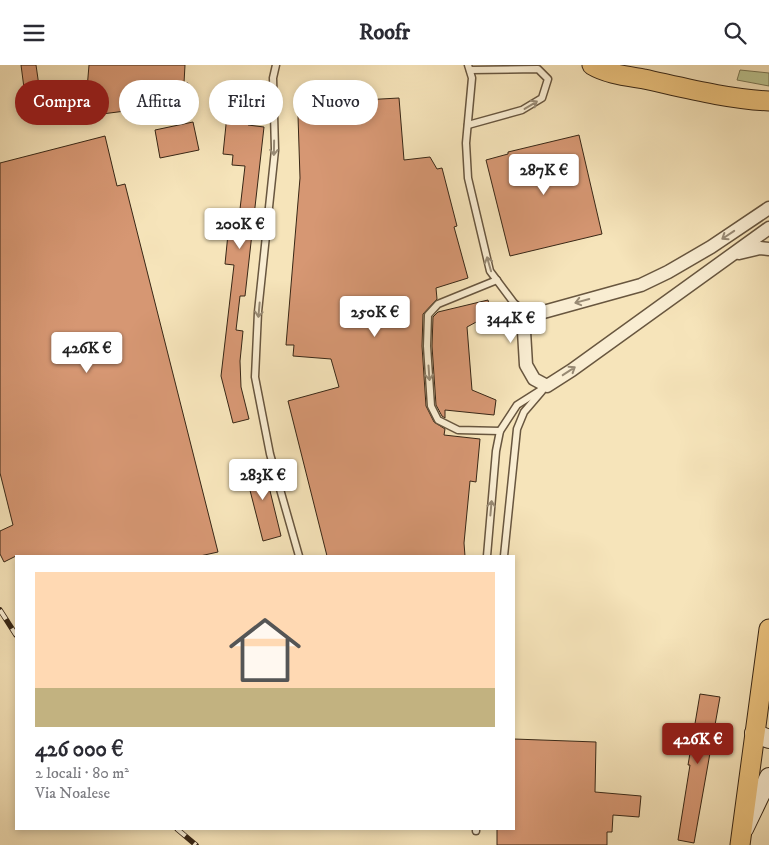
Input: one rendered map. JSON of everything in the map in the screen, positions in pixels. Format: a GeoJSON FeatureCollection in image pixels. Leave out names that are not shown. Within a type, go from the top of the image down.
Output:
{"type":"FeatureCollection","features":[{"type":"Feature","properties":{"kind":"main road"},"geometry":{"type":"LineString","coordinates":[[592,65],[615,73],[761,100],[769,115]]}},
{"type":"Feature","properties":{"kind":"main road"},"geometry":{"type":"LineString","coordinates":[[740,841],[762,736],[769,629]]}},
{"type":"Feature","properties":{"kind":"main road"},"geometry":{"type":"LineString","coordinates":[[740,841],[769,777]]}},
{"type":"Feature","properties":{"kind":"street"},"geometry":{"type":"LineString","coordinates":[[769,208],[711,247],[641,285],[529,316],[524,331],[526,365],[534,379],[546,386],[572,370],[769,228]]}},
{"type":"Feature","properties":{"kind":"street"},"geometry":{"type":"LineString","coordinates":[[732,255],[760,248],[769,249]]}},
{"type":"Feature","properties":{"kind":"lane"},"geometry":{"type":"LineString","coordinates":[[276,65],[273,78],[275,149],[258,312],[255,377],[270,454],[299,555]]}},
{"type":"Feature","properties":{"kind":"lane"},"geometry":{"type":"LineString","coordinates":[[468,125],[522,110],[542,98],[548,79],[538,69],[469,67],[472,78],[466,143],[468,178],[490,271],[514,303],[529,316]]}},
{"type":"Feature","properties":{"kind":"lane"},"geometry":{"type":"LineString","coordinates":[[497,280],[438,304],[428,315],[427,347],[431,406],[438,420],[458,430],[500,431]]}},
{"type":"Feature","properties":{"kind":"lane"},"geometry":{"type":"LineString","coordinates":[[486,555],[496,451],[500,431],[517,405],[546,386]]}},
{"type":"Feature","properties":{"kind":"lane"},"geometry":{"type":"LineString","coordinates":[[504,555],[517,429],[524,412],[546,386]]}},
{"type":"Feature","properties":{"kind":"green space"},"geometry":{"type":"Polygon","coordinates":[[[740,70],[769,73],[769,86],[737,80],[740,70]]]}},
{"type":"Feature","properties":{"kind":"building"},"geometry":{"type":"Polygon","coordinates":[[[21,65],[36,65],[38,80],[23,80],[21,65]]]}},
{"type":"Feature","properties":{"kind":"building"},"geometry":{"type":"Polygon","coordinates":[[[89,65],[185,65],[184,80],[119,80],[119,112],[109,113],[109,80],[88,80],[89,65]]]}},
{"type":"Feature","properties":{"kind":"building"},"geometry":{"type":"Polygon","coordinates":[[[399,98],[404,160],[430,157],[437,169],[442,168],[457,226],[454,227],[468,278],[436,288],[437,299],[423,314],[422,346],[426,406],[434,422],[445,429],[444,435],[480,439],[476,482],[470,481],[464,543],[465,555],[327,555],[288,401],[339,387],[331,359],[293,356],[294,345],[286,345],[300,178],[298,125],[378,125],[378,99],[399,98]]]}},
{"type":"Feature","properties":{"kind":"building"},"geometry":{"type":"Polygon","coordinates":[[[179,125],[194,125],[199,150],[160,158],[155,130],[179,125]]]}},
{"type":"Feature","properties":{"kind":"building"},"geometry":{"type":"Polygon","coordinates":[[[226,125],[264,127],[245,296],[240,296],[236,330],[243,331],[240,361],[241,387],[249,419],[233,423],[221,376],[234,265],[225,264],[228,234],[237,235],[245,166],[232,165],[233,155],[223,154],[226,125]]]}},
{"type":"Feature","properties":{"kind":"building"},"geometry":{"type":"Polygon","coordinates":[[[579,135],[602,234],[510,256],[486,160],[508,154],[508,152],[579,135]]]}},
{"type":"Feature","properties":{"kind":"building"},"geometry":{"type":"Polygon","coordinates":[[[105,136],[117,186],[125,184],[218,552],[204,555],[15,555],[4,562],[0,554],[0,531],[13,525],[0,473],[0,163],[105,136]]]}},
{"type":"Feature","properties":{"kind":"building"},"geometry":{"type":"Polygon","coordinates":[[[488,300],[491,314],[467,327],[472,390],[496,400],[494,415],[445,410],[445,418],[436,405],[432,346],[433,317],[438,312],[488,300]]]}},
{"type":"Feature","properties":{"kind":"building"},"geometry":{"type":"Polygon","coordinates":[[[263,462],[281,536],[263,541],[244,467],[263,462]]]}},
{"type":"Feature","properties":{"kind":"building"},"geometry":{"type":"Polygon","coordinates":[[[700,694],[720,697],[694,843],[678,840],[700,694]]]}},
{"type":"Feature","properties":{"kind":"building"},"geometry":{"type":"Polygon","coordinates":[[[515,739],[596,742],[595,792],[641,796],[639,817],[613,815],[612,832],[607,832],[607,845],[497,845],[497,830],[515,830],[515,739]]]}},
{"type":"Feature","properties":{"kind":"railway"},"geometry":{"type":"LineString","coordinates":[[0,610],[15,633]]}},
{"type":"Feature","properties":{"kind":"railway"},"geometry":{"type":"LineString","coordinates":[[178,830],[196,845]]}}]}
